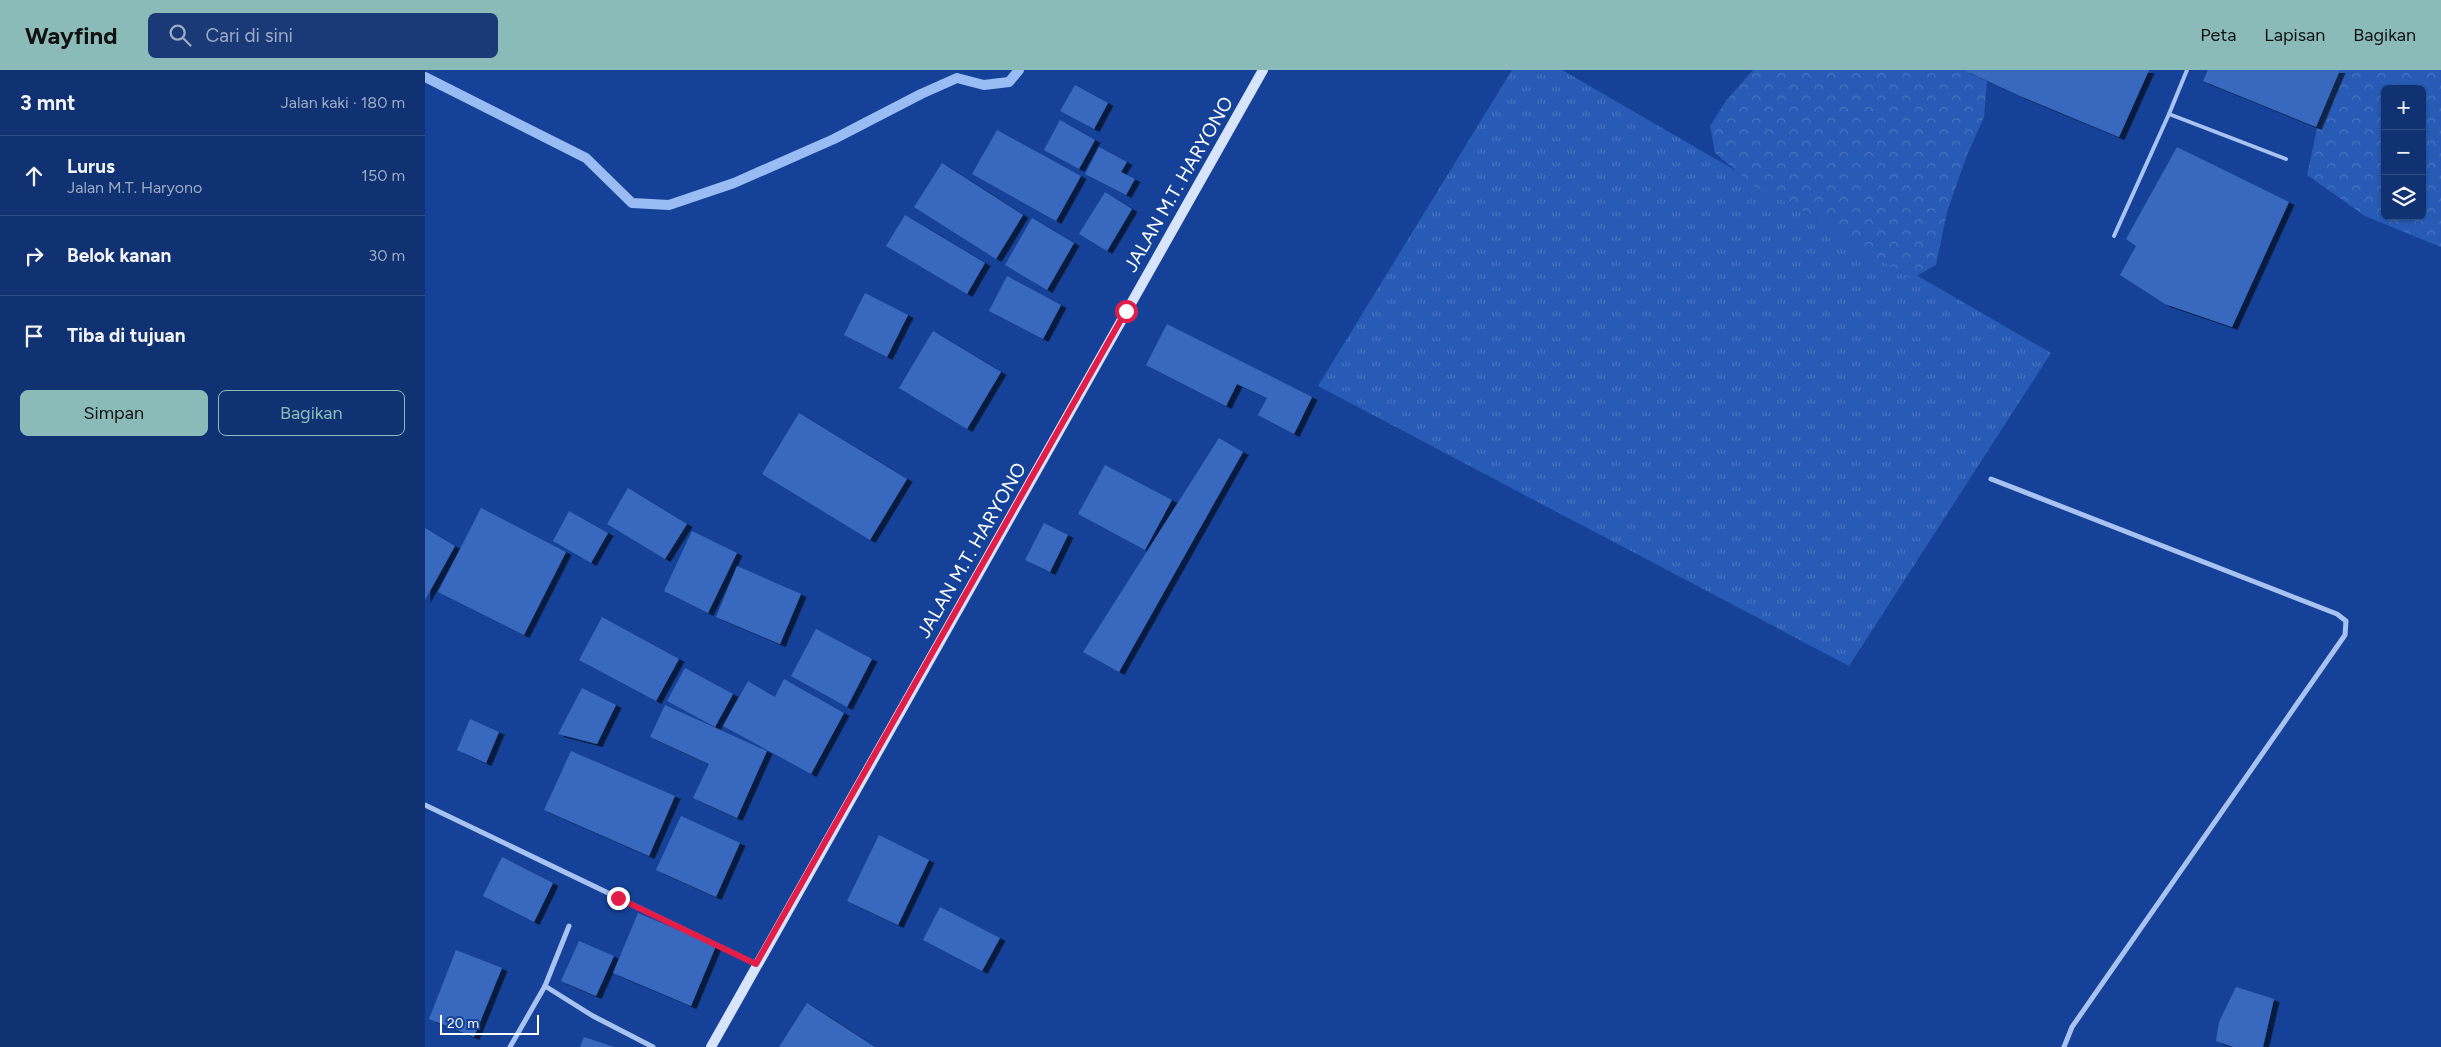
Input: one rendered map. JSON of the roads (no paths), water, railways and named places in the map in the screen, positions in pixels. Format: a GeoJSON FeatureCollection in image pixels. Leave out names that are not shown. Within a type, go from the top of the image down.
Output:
{"type":"FeatureCollection","features":[{"type":"Feature","properties":{"kind":"main road","name":"JALAN M.T. HARYONO"},"geometry":{"type":"LineString","coordinates":[[711,1047],[756,964],[1263,70]]}},
{"type":"Feature","properties":{"kind":"street"},"geometry":{"type":"LineString","coordinates":[[1991,479],[2337,614],[2346,621],[2347,626],[2345,635],[2072,1027],[2064,1047]]}},
{"type":"Feature","properties":{"kind":"street"},"geometry":{"type":"LineString","coordinates":[[425,805],[756,964]]}},
{"type":"Feature","properties":{"kind":"street"},"geometry":{"type":"LineString","coordinates":[[510,1047],[545,986],[569,926]]}},
{"type":"Feature","properties":{"kind":"street"},"geometry":{"type":"LineString","coordinates":[[545,986],[593,1016],[653,1047]]}},
{"type":"Feature","properties":{"kind":"lane"},"geometry":{"type":"LineString","coordinates":[[2114,236],[2187,70]]}},
{"type":"Feature","properties":{"kind":"lane"},"geometry":{"type":"LineString","coordinates":[[2169,114],[2286,159]]}},
{"type":"Feature","properties":{"kind":"waterway"},"geometry":{"type":"LineString","coordinates":[[425,77],[586,158],[632,203],[669,205],[734,183],[834,139],[921,94],[957,78],[984,85],[1009,82],[1019,70]]}}]}
